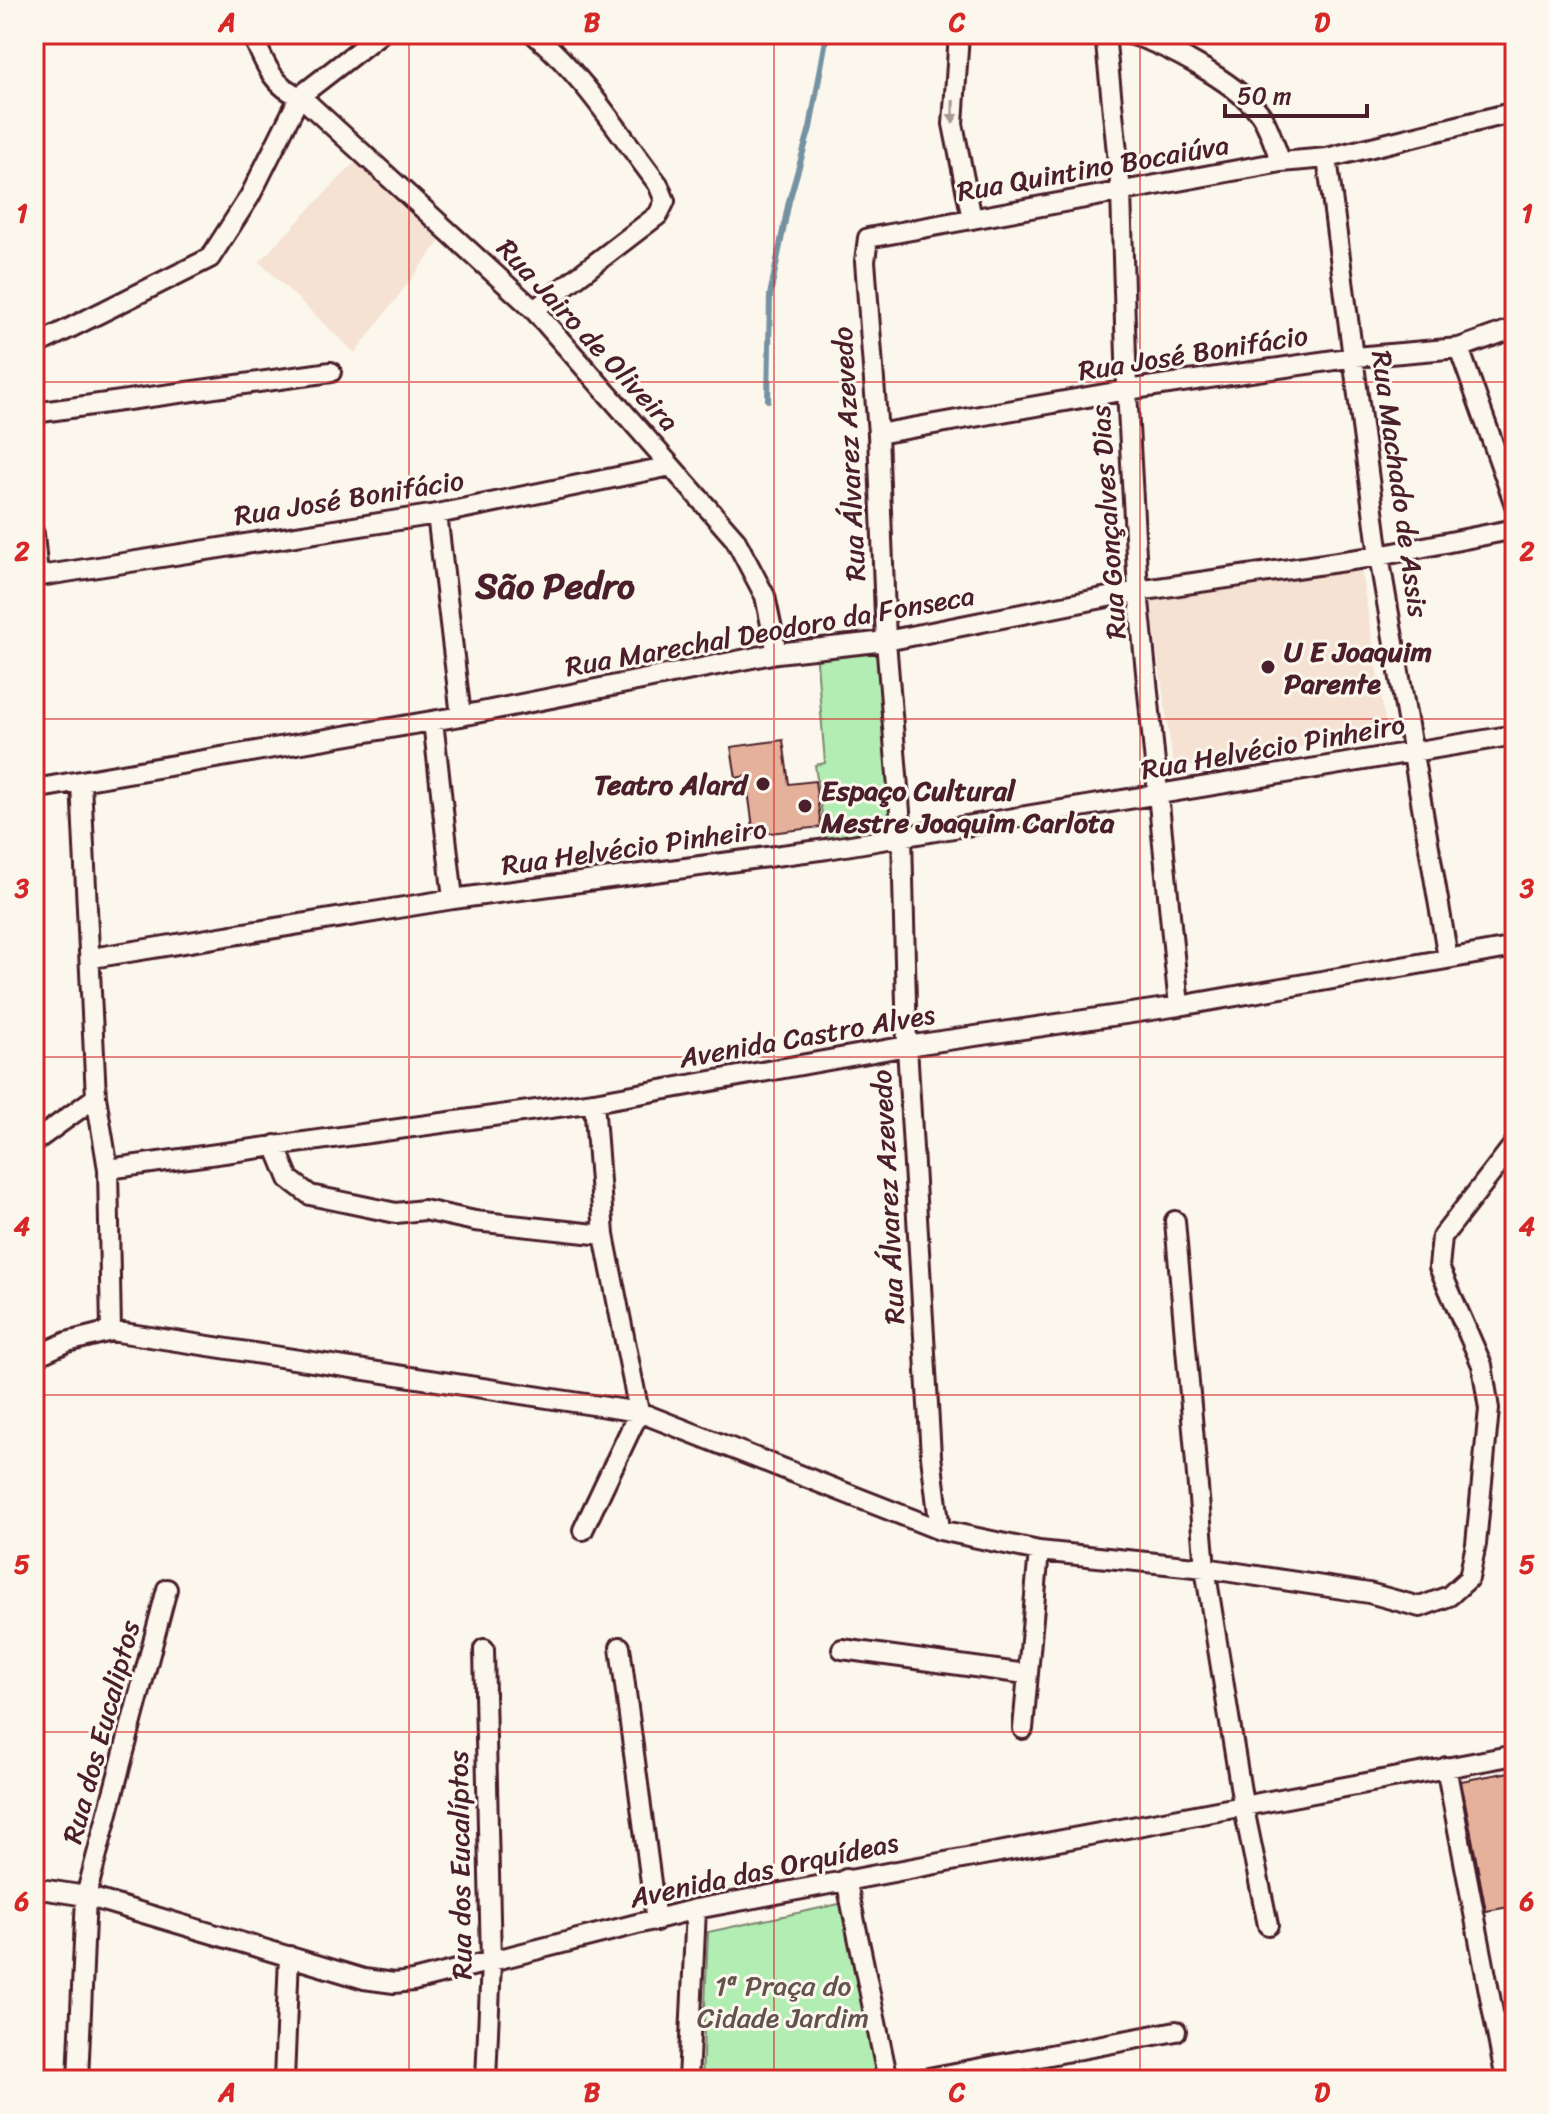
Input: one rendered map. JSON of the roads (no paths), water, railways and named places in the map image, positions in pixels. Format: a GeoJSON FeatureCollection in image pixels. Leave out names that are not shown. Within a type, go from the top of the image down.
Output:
{"type":"FeatureCollection","features":[{"type":"Feature","properties":{"kind":"street","name":"Rua Jairo de Oliveira"},"geometry":{"type":"LineString","coordinates":[[252,34],[274,78],[287,92],[300,96],[534,310],[735,539],[765,596],[777,653]]}},
{"type":"Feature","properties":{"kind":"street"},"geometry":{"type":"LineString","coordinates":[[34,346],[210,258],[250,196],[300,96],[380,34]]}},
{"type":"Feature","properties":{"kind":"street"},"geometry":{"type":"LineString","coordinates":[[534,34],[562,58],[592,93],[658,184],[665,201],[658,215],[534,310]]}},
{"type":"Feature","properties":{"kind":"street"},"geometry":{"type":"LineString","coordinates":[[959,34],[953,124],[972,219]]}},
{"type":"Feature","properties":{"kind":"street","name":"Rua Gonçalves Dias"},"geometry":{"type":"LineString","coordinates":[[1105,34],[1121,192],[1127,390],[1138,591],[1161,795],[1179,1006]]}},
{"type":"Feature","properties":{"kind":"street"},"geometry":{"type":"LineString","coordinates":[[1129,34],[1192,64],[1249,102],[1260,113],[1281,162]]}},
{"type":"Feature","properties":{"kind":"street","name":"Rua Quintino Bocaiúva"},"geometry":{"type":"LineString","coordinates":[[868,238],[1281,162],[1327,158],[1515,112]]}},
{"type":"Feature","properties":{"kind":"street","name":"Rua Machado de Assis"},"geometry":{"type":"LineString","coordinates":[[1327,158],[1379,556],[1448,958]]}},
{"type":"Feature","properties":{"kind":"street","name":"Rua Álvarez Azevedo"},"geometry":{"type":"LineString","coordinates":[[868,238],[865,261],[878,434],[886,641],[902,836],[907,1046],[931,1456],[940,1530]]}},
{"type":"Feature","properties":{"kind":"street","name":"Rua José Bonifácio"},"geometry":{"type":"LineString","coordinates":[[878,434],[1127,390],[1355,357],[1459,348],[1514,331]]}},
{"type":"Feature","properties":{"kind":"street"},"geometry":{"type":"LineString","coordinates":[[1459,348],[1515,505]]}},
{"type":"Feature","properties":{"kind":"street"},"geometry":{"type":"LineString","coordinates":[[34,413],[331,372]]}},
{"type":"Feature","properties":{"kind":"street","name":"Rua José Bonifácio"},"geometry":{"type":"LineString","coordinates":[[36,576],[437,514],[671,466]]}},
{"type":"Feature","properties":{"kind":"street"},"geometry":{"type":"LineString","coordinates":[[437,514],[461,716]]}},
{"type":"Feature","properties":{"kind":"street","name":"Rua Marechal Deodoro da Fonseca"},"geometry":{"type":"LineString","coordinates":[[34,789],[461,716],[777,653],[886,641],[1138,591],[1379,556],[1515,529]]}},
{"type":"Feature","properties":{"kind":"street"},"geometry":{"type":"LineString","coordinates":[[34,534],[36,576]]}},
{"type":"Feature","properties":{"kind":"street"},"geometry":{"type":"LineString","coordinates":[[433,721],[453,899]]}},
{"type":"Feature","properties":{"kind":"street","name":"Rua Helvécio Pinheiro"},"geometry":{"type":"LineString","coordinates":[[92,958],[453,899],[827,849],[1515,735]]}},
{"type":"Feature","properties":{"kind":"street"},"geometry":{"type":"LineString","coordinates":[[81,783],[92,958],[96,1097],[108,1169],[111,1331]]}},
{"type":"Feature","properties":{"kind":"street","name":"Avenida Castro Alves"},"geometry":{"type":"LineString","coordinates":[[108,1169],[594,1102],[907,1046],[1179,1006],[1515,947]]}},
{"type":"Feature","properties":{"kind":"street"},"geometry":{"type":"LineString","coordinates":[[34,1142],[96,1097]]}},
{"type":"Feature","properties":{"kind":"street"},"geometry":{"type":"LineString","coordinates":[[583,1530],[639,1412],[604,1235],[594,1102]]}},
{"type":"Feature","properties":{"kind":"street"},"geometry":{"type":"LineString","coordinates":[[34,1357],[67,1342],[111,1331],[639,1412],[940,1530],[1039,1551],[1205,1568],[1369,1593],[1420,1607],[1449,1596],[1469,1578],[1476,1544],[1489,1409],[1482,1365],[1439,1267],[1442,1237],[1515,1143]]}},
{"type":"Feature","properties":{"kind":"street"},"geometry":{"type":"LineString","coordinates":[[275,1145],[289,1179],[310,1195],[396,1213],[424,1210],[475,1221],[604,1235]]}},
{"type":"Feature","properties":{"kind":"street"},"geometry":{"type":"LineString","coordinates":[[1175,1221],[1205,1568],[1243,1804],[1268,1925]]}},
{"type":"Feature","properties":{"kind":"street"},"geometry":{"type":"LineString","coordinates":[[1023,1729],[1039,1551]]}},
{"type":"Feature","properties":{"kind":"street","name":"Rua dos Eucaliptos"},"geometry":{"type":"LineString","coordinates":[[78,2080],[86,1896],[167,1589]]}},
{"type":"Feature","properties":{"kind":"street"},"geometry":{"type":"LineString","coordinates":[[620,1647],[656,1921]]}},
{"type":"Feature","properties":{"kind":"street","name":"Rua dos Eucalíptos"},"geometry":{"type":"LineString","coordinates":[[484,1649],[491,1962],[486,2080]]}},
{"type":"Feature","properties":{"kind":"street"},"geometry":{"type":"LineString","coordinates":[[842,1649],[1026,1674]]}},
{"type":"Feature","properties":{"kind":"street","name":"Avenida das Orquídeas"},"geometry":{"type":"LineString","coordinates":[[34,1888],[86,1896],[364,1979],[394,1983],[491,1962],[696,1909],[1515,1755]]}},
{"type":"Feature","properties":{"kind":"street"},"geometry":{"type":"LineString","coordinates":[[1446,1767],[1506,2080]]}},
{"type":"Feature","properties":{"kind":"street"},"geometry":{"type":"LineString","coordinates":[[846,1879],[888,2080]]}},
{"type":"Feature","properties":{"kind":"street"},"geometry":{"type":"LineString","coordinates":[[688,2080],[696,1909]]}},
{"type":"Feature","properties":{"kind":"street"},"geometry":{"type":"LineString","coordinates":[[284,2080],[289,1956]]}},
{"type":"Feature","properties":{"kind":"street"},"geometry":{"type":"LineString","coordinates":[[918,2080],[1176,2031]]}},
{"type":"Feature","properties":{"kind":"waterway"},"geometry":{"type":"LineString","coordinates":[[747,34],[751,38],[769,34]]}},
{"type":"Feature","properties":{"kind":"waterway"},"geometry":{"type":"LineString","coordinates":[[768,400],[770,295],[789,201],[810,128],[827,34]]}},
{"type":"Feature","properties":{"kind":"place","name":"U E Joaquim Parente"},"geometry":{"type":"Point","coordinates":[1268,667]}},
{"type":"Feature","properties":{"kind":"place","name":"Teatro Alard"},"geometry":{"type":"Point","coordinates":[763,784]}},
{"type":"Feature","properties":{"kind":"place","name":"Espaço Cultural Mestre Joaquim Carlota"},"geometry":{"type":"Point","coordinates":[805,806]}},
{"type":"Feature","properties":{"kind":"district","name":"São Pedro"},"geometry":{"type":"Point","coordinates":[555,586]}},
{"type":"Feature","properties":{"kind":"park label","name":"1ª Praça do Cidade Jardim"},"geometry":{"type":"Point","coordinates":[783,2001]}}]}
